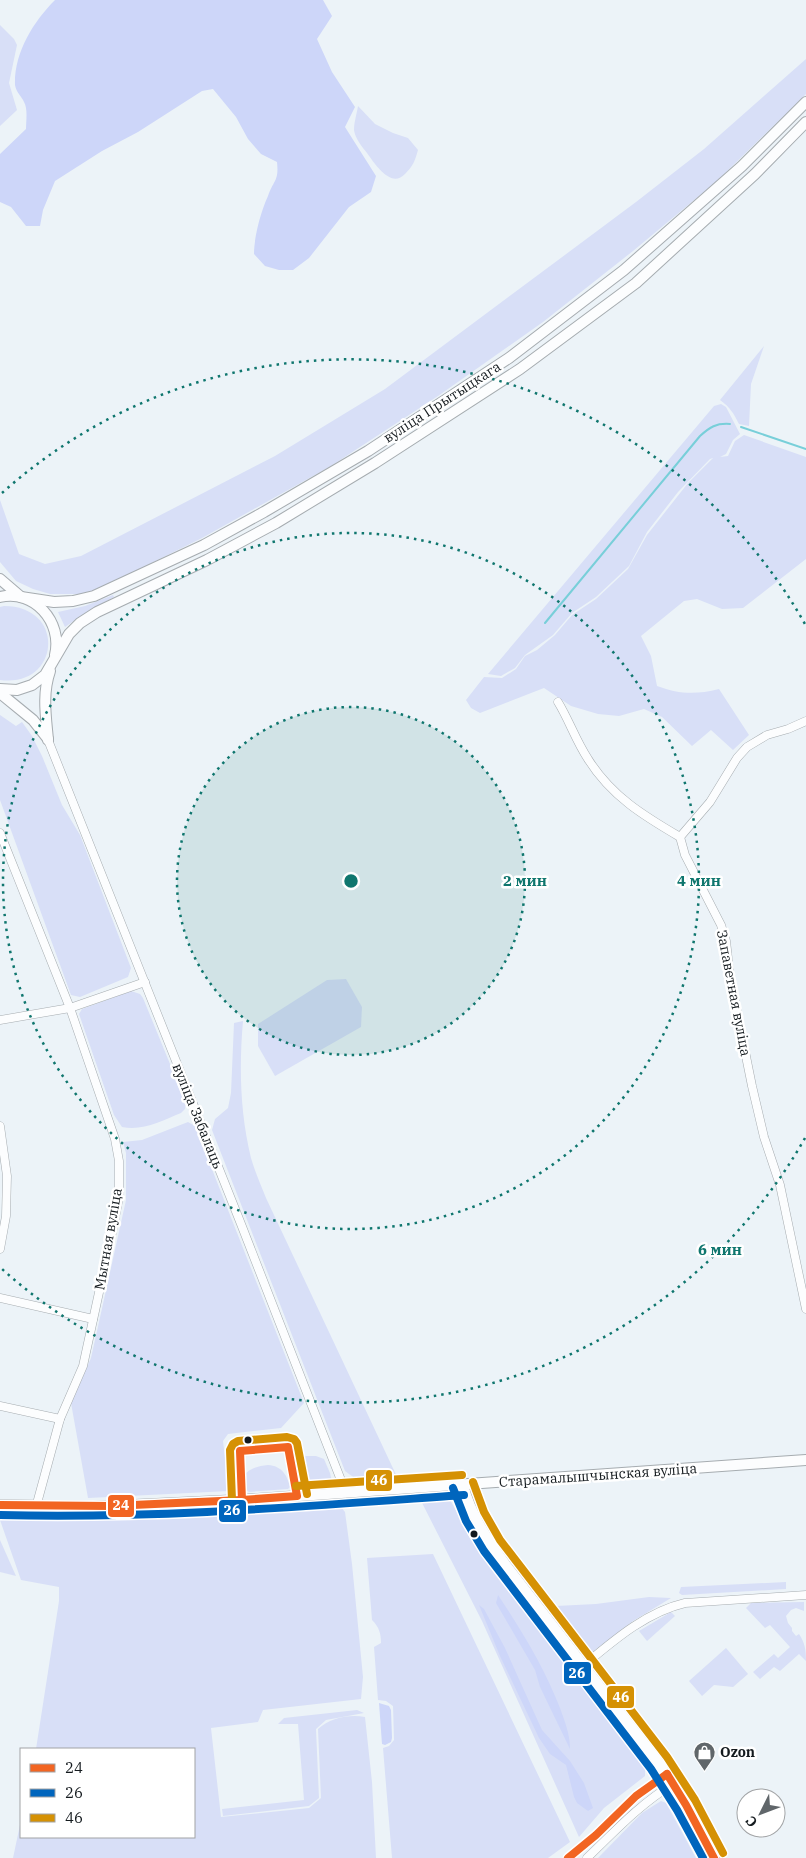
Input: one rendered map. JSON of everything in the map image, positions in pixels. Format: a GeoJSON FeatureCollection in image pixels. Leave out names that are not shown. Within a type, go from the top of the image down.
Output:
{"type":"FeatureCollection","features":[{"type":"Feature","properties":{"kind":"main road","name":"вуліца Прытыцкага"},"geometry":{"type":"LineString","coordinates":[[0,597],[21,597],[54,602],[73,601],[94,596],[204,545],[368,451],[509,358],[624,270],[742,166],[806,102]]}},
{"type":"Feature","properties":{"kind":"main road","name":"вуліца Прытыцкага"},"geometry":{"type":"LineString","coordinates":[[53,661],[69,634],[80,623],[97,612],[207,560],[276,523],[520,369],[636,283],[754,174],[806,122]]}},
{"type":"Feature","properties":{"kind":"main road"},"geometry":{"type":"LineString","coordinates":[[0,579],[21,597],[33,602],[44,611],[52,622],[56,641],[53,661],[46,682],[45,697],[48,740]]}},
{"type":"Feature","properties":{"kind":"main road"},"geometry":{"type":"LineString","coordinates":[[0,688],[17,690],[32,685],[45,674],[53,661]]}},
{"type":"Feature","properties":{"kind":"main road"},"geometry":{"type":"LineString","coordinates":[[0,693],[33,720],[48,740]]}},
{"type":"Feature","properties":{"kind":"main road","name":"Старамалышчынская вуліца"},"geometry":{"type":"LineString","coordinates":[[0,1505],[160,1504],[346,1493],[806,1460]]}},
{"type":"Feature","properties":{"kind":"main road"},"geometry":{"type":"LineString","coordinates":[[463,1485],[467,1502],[487,1539],[667,1774],[714,1858]]}},
{"type":"Feature","properties":{"kind":"street"},"geometry":{"type":"LineString","coordinates":[[558,702],[587,758],[606,784],[637,812],[680,838],[710,802],[737,758],[747,747],[767,735],[806,721]]}},
{"type":"Feature","properties":{"kind":"street","name":"вуліца Забалаць"},"geometry":{"type":"LineString","coordinates":[[48,740],[346,1493]]}},
{"type":"Feature","properties":{"kind":"street","name":"Мытная вуліца"},"geometry":{"type":"LineString","coordinates":[[0,833],[70,1008],[115,1139],[119,1161],[119,1197],[83,1366],[60,1419],[36,1506]]}},
{"type":"Feature","properties":{"kind":"street","name":"Запаветная вуліца"},"geometry":{"type":"LineString","coordinates":[[680,838],[685,855],[721,925],[726,941],[730,977],[752,1086],[764,1137],[780,1185],[806,1309]]}},
{"type":"Feature","properties":{"kind":"street"},"geometry":{"type":"LineString","coordinates":[[0,1020],[70,1008],[145,982]]}},
{"type":"Feature","properties":{"kind":"street"},"geometry":{"type":"LineString","coordinates":[[0,1126],[7,1176],[6,1216],[0,1249]]}},
{"type":"Feature","properties":{"kind":"street"},"geometry":{"type":"LineString","coordinates":[[0,1298],[93,1319]]}},
{"type":"Feature","properties":{"kind":"street"},"geometry":{"type":"LineString","coordinates":[[0,1406],[60,1419]]}},
{"type":"Feature","properties":{"kind":"street"},"geometry":{"type":"LineString","coordinates":[[583,1666],[632,1628],[661,1610],[673,1605],[806,1595]]}},
{"type":"Feature","properties":{"kind":"street"},"geometry":{"type":"LineString","coordinates":[[568,1858],[596,1835],[636,1796],[667,1774]]}},
{"type":"Feature","properties":{"kind":"street"},"geometry":{"type":"LineString","coordinates":[[586,1858],[643,1804],[673,1784]]}},
{"type":"Feature","properties":{"kind":"shaded area"},"geometry":{"type":"Polygon","coordinates":[[[55,0],[323,0],[332,16],[317,39],[332,72],[355,107],[345,127],[376,176],[371,192],[349,207],[309,258],[293,270],[279,270],[265,266],[254,254],[254,247],[260,216],[277,177],[277,162],[261,154],[248,139],[236,117],[213,89],[202,91],[138,132],[102,151],[55,181],[43,210],[40,226],[26,226],[11,207],[0,202],[0,154],[26,129],[25,105],[15,85],[18,61],[21,50],[32,28],[55,0]]]}},
{"type":"Feature","properties":{"kind":"shaded area"},"geometry":{"type":"Polygon","coordinates":[[[0,25],[14,39],[17,45],[9,83],[17,110],[0,126],[0,25]]]}},
{"type":"Feature","properties":{"kind":"shaded area"},"geometry":{"type":"Polygon","coordinates":[[[806,59],[806,94],[717,181],[633,251],[543,322],[438,396],[331,466],[202,538],[105,586],[84,594],[50,594],[33,589],[16,581],[0,562],[0,500],[19,554],[45,564],[81,556],[275,456],[385,389],[704,149],[806,59]]]}},
{"type":"Feature","properties":{"kind":"shaded area"},"geometry":{"type":"Polygon","coordinates":[[[358,106],[375,124],[408,138],[418,150],[412,166],[400,178],[394,179],[384,173],[374,163],[357,139],[354,130],[358,106]]]}},
{"type":"Feature","properties":{"kind":"shaded area"},"geometry":{"type":"Polygon","coordinates":[[[764,346],[751,384],[749,426],[739,424],[731,411],[720,400],[764,346]]]}},
{"type":"Feature","properties":{"kind":"shaded area"},"geometry":{"type":"Polygon","coordinates":[[[721,404],[726,407],[740,434],[733,440],[726,454],[720,457],[728,456],[735,441],[744,435],[806,457],[806,559],[743,608],[722,609],[697,599],[684,601],[641,636],[651,656],[657,686],[687,693],[719,689],[749,735],[733,750],[711,730],[692,746],[662,717],[644,709],[619,716],[598,714],[571,706],[544,688],[480,713],[471,708],[466,700],[484,677],[502,678],[516,669],[525,656],[537,650],[555,635],[572,615],[596,599],[628,569],[647,535],[688,483],[713,458],[678,492],[647,532],[629,566],[596,597],[572,613],[553,635],[525,655],[515,668],[501,676],[488,674],[714,406],[721,404]]]}},
{"type":"Feature","properties":{"kind":"shaded area"},"geometry":{"type":"Polygon","coordinates":[[[113,595],[114,597],[88,611],[65,627],[58,612],[85,606],[113,595]]]}},
{"type":"Feature","properties":{"kind":"shaded area"},"geometry":{"type":"Polygon","coordinates":[[[0,607],[24,610],[38,619],[46,632],[48,646],[44,660],[35,672],[20,679],[0,680],[0,607]]]}},
{"type":"Feature","properties":{"kind":"shaded area"},"geometry":{"type":"Polygon","coordinates":[[[0,715],[16,726],[22,722],[32,736],[62,805],[80,835],[131,968],[128,977],[80,997],[71,995],[0,800],[0,715]]]}},
{"type":"Feature","properties":{"kind":"shaded area"},"geometry":{"type":"Polygon","coordinates":[[[346,979],[362,1007],[361,1027],[275,1076],[258,1046],[258,1024],[327,980],[346,979]]]}},
{"type":"Feature","properties":{"kind":"shaded area"},"geometry":{"type":"Polygon","coordinates":[[[131,991],[140,994],[143,998],[186,1103],[185,1109],[181,1113],[138,1128],[122,1127],[114,1115],[79,1014],[82,1009],[131,991]]]}},
{"type":"Feature","properties":{"kind":"shaded area"},"geometry":{"type":"Polygon","coordinates":[[[243,1021],[241,1090],[247,1141],[253,1163],[266,1198],[399,1481],[364,1482],[345,1471],[212,1130],[215,1119],[228,1108],[231,1093],[234,1023],[243,1021]]]}},
{"type":"Feature","properties":{"kind":"shaded area"},"geometry":{"type":"Polygon","coordinates":[[[188,1122],[195,1126],[304,1403],[281,1428],[228,1434],[223,1441],[229,1491],[88,1498],[71,1403],[91,1358],[126,1200],[126,1153],[123,1142],[142,1140],[188,1122]]]}},
{"type":"Feature","properties":{"kind":"shaded area"},"geometry":{"type":"Polygon","coordinates":[[[316,1456],[324,1459],[332,1482],[318,1487],[304,1485],[300,1461],[301,1458],[316,1456]]]}},
{"type":"Feature","properties":{"kind":"shaded area"},"geometry":{"type":"Polygon","coordinates":[[[268,1465],[277,1467],[283,1472],[290,1487],[288,1489],[249,1492],[246,1490],[243,1476],[254,1468],[268,1465]]]}},
{"type":"Feature","properties":{"kind":"shaded area"},"geometry":{"type":"Polygon","coordinates":[[[445,1491],[477,1548],[480,1547],[649,1765],[645,1769],[645,1776],[604,1808],[579,1837],[482,1621],[417,1493],[445,1491]]]}},
{"type":"Feature","properties":{"kind":"shaded area"},"geometry":{"type":"Polygon","coordinates":[[[311,1501],[336,1501],[345,1512],[363,1677],[361,1699],[263,1710],[258,1722],[211,1728],[221,1817],[309,1808],[321,1798],[318,1729],[328,1722],[340,1718],[365,1717],[372,1782],[376,1858],[13,1858],[20,1825],[20,1838],[195,1838],[195,1748],[36,1748],[59,1601],[59,1587],[21,1580],[0,1520],[250,1508],[311,1501]]]}},
{"type":"Feature","properties":{"kind":"shaded area"},"geometry":{"type":"Polygon","coordinates":[[[0,1540],[16,1576],[0,1572],[0,1540]]]}},
{"type":"Feature","properties":{"kind":"shaded area"},"geometry":{"type":"Polygon","coordinates":[[[433,1554],[570,1842],[548,1858],[392,1858],[383,1748],[389,1746],[394,1740],[393,1706],[386,1701],[378,1700],[374,1647],[381,1643],[381,1639],[378,1628],[372,1620],[367,1558],[433,1554]]]}},
{"type":"Feature","properties":{"kind":"shaded area"},"geometry":{"type":"Polygon","coordinates":[[[786,1582],[786,1589],[682,1595],[679,1593],[681,1587],[786,1582]]]}},
{"type":"Feature","properties":{"kind":"shaded area"},"geometry":{"type":"Polygon","coordinates":[[[498,1595],[524,1636],[547,1678],[565,1723],[570,1749],[540,1687],[535,1670],[496,1603],[498,1595]]]}},
{"type":"Feature","properties":{"kind":"shaded area"},"geometry":{"type":"Polygon","coordinates":[[[649,1597],[671,1598],[633,1621],[591,1653],[556,1606],[596,1604],[649,1597]]]}},
{"type":"Feature","properties":{"kind":"shaded area"},"geometry":{"type":"Polygon","coordinates":[[[804,1602],[804,1611],[796,1608],[791,1610],[786,1616],[792,1631],[796,1636],[799,1634],[803,1640],[806,1661],[799,1654],[780,1671],[774,1667],[760,1679],[753,1672],[774,1654],[778,1658],[790,1647],[770,1625],[765,1628],[746,1608],[751,1603],[804,1602]]]}},
{"type":"Feature","properties":{"kind":"shaded area"},"geometry":{"type":"Polygon","coordinates":[[[479,1605],[484,1609],[505,1648],[542,1730],[570,1761],[584,1783],[593,1808],[588,1811],[577,1803],[574,1797],[566,1765],[550,1754],[539,1738],[500,1656],[479,1605]]]}},
{"type":"Feature","properties":{"kind":"shaded area"},"geometry":{"type":"Polygon","coordinates":[[[671,1612],[675,1616],[647,1641],[639,1631],[671,1612]]]}},
{"type":"Feature","properties":{"kind":"shaded area"},"geometry":{"type":"Polygon","coordinates":[[[726,1648],[748,1674],[733,1687],[714,1685],[702,1696],[689,1681],[726,1648]]]}},
{"type":"Feature","properties":{"kind":"shaded area"},"geometry":{"type":"Polygon","coordinates":[[[379,1703],[389,1706],[391,1710],[392,1738],[391,1742],[385,1745],[382,1744],[379,1703]]]}},
{"type":"Feature","properties":{"kind":"shaded area"},"geometry":{"type":"Polygon","coordinates":[[[357,1710],[364,1713],[326,1720],[316,1729],[319,1798],[309,1806],[223,1816],[222,1809],[304,1800],[298,1724],[278,1724],[284,1718],[357,1710]]]}},
{"type":"Feature","properties":{"kind":"shaded area"},"geometry":{"type":"Polygon","coordinates":[[[661,1801],[666,1803],[696,1858],[598,1858],[642,1813],[661,1801]]]}},
{"type":"Feature","properties":{"kind":"waterway"},"geometry":{"type":"LineString","coordinates":[[545,623],[700,436],[714,426],[730,424]]}},
{"type":"Feature","properties":{"kind":"waterway"},"geometry":{"type":"LineString","coordinates":[[741,427],[806,449]]}},
{"type":"Feature","properties":{"kind":"transit line","name":"46"},"geometry":{"type":"LineString","coordinates":[[232,1500],[230,1450],[233,1444],[238,1441],[287,1437],[294,1439],[297,1443],[307,1494]]}},
{"type":"Feature","properties":{"kind":"transit line","name":"24"},"geometry":{"type":"LineString","coordinates":[[288,1447],[297,1496],[242,1500],[240,1451],[288,1447]]}},
{"type":"Feature","properties":{"kind":"transit line","name":"46"},"geometry":{"type":"LineString","coordinates":[[296,1486],[462,1475]]}},
{"type":"Feature","properties":{"kind":"transit line","name":"46"},"geometry":{"type":"LineString","coordinates":[[473,1482],[484,1512],[500,1540],[667,1757],[695,1800],[723,1853]]}},
{"type":"Feature","properties":{"kind":"transit line","name":"26"},"geometry":{"type":"LineString","coordinates":[[453,1488],[466,1521],[484,1551],[651,1769],[677,1810],[703,1858]]}},
{"type":"Feature","properties":{"kind":"transit line","name":"26"},"geometry":{"type":"LineString","coordinates":[[0,1515],[58,1516],[174,1513],[464,1495]]}},
{"type":"Feature","properties":{"kind":"transit line","name":"24"},"geometry":{"type":"LineString","coordinates":[[0,1505],[111,1506],[242,1500]]}},
{"type":"Feature","properties":{"kind":"transit line","name":"24"},"geometry":{"type":"LineString","coordinates":[[667,1774],[714,1858]]}},
{"type":"Feature","properties":{"kind":"transit line","name":"24"},"geometry":{"type":"LineString","coordinates":[[568,1858],[596,1835],[636,1796],[667,1774]]}},
{"type":"Feature","properties":{"kind":"place","name":"Ozon"},"geometry":{"type":"Point","coordinates":[704,1771]}}]}
